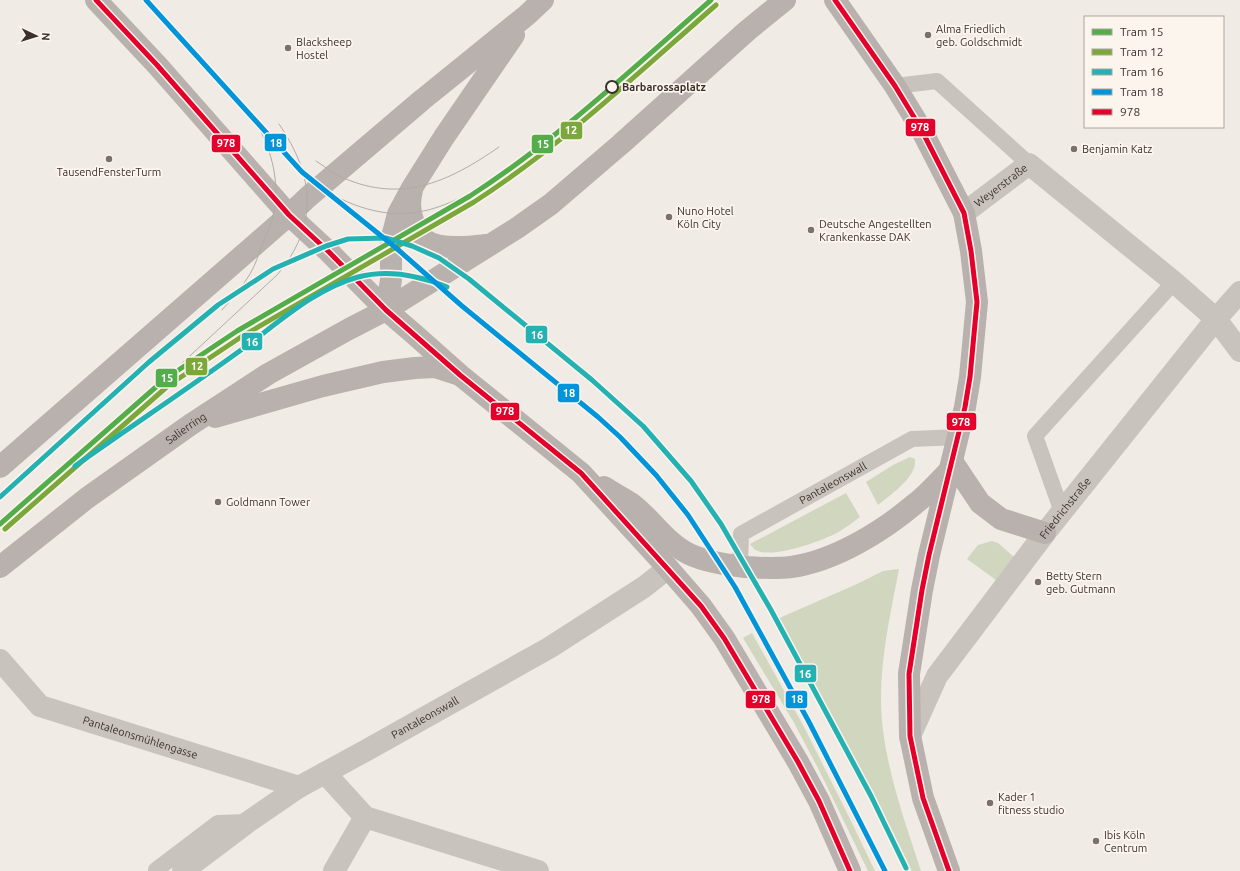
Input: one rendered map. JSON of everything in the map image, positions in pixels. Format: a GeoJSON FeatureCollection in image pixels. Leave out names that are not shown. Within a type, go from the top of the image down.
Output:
{"type":"FeatureCollection","features":[{"type":"Feature","properties":{"kind":"main road"},"geometry":{"type":"LineString","coordinates":[[96,0],[157,64],[289,215],[329,252],[386,310],[460,375],[581,473],[632,504],[678,547],[690,554],[720,564],[766,569],[792,567],[819,560],[854,546],[881,530],[917,503],[950,466]]}},
{"type":"Feature","properties":{"kind":"main road"},"geometry":{"type":"LineString","coordinates":[[0,466],[308,197],[422,100],[527,15],[543,0]]}},
{"type":"Feature","properties":{"kind":"main road"},"geometry":{"type":"LineString","coordinates":[[386,310],[517,228],[551,204],[621,144],[748,30],[785,0]]}},
{"type":"Feature","properties":{"kind":"main road","name":"Weyerstraße"},"geometry":{"type":"LineString","coordinates":[[835,0],[895,86],[920,127],[964,212]]}},
{"type":"Feature","properties":{"kind":"main road"},"geometry":{"type":"LineString","coordinates":[[386,310],[391,280],[391,242],[398,214],[412,188],[444,138],[527,15]]}},
{"type":"Feature","properties":{"kind":"main road"},"geometry":{"type":"LineString","coordinates":[[412,188],[409,208],[416,227],[424,239],[438,245],[460,248],[488,245]]}},
{"type":"Feature","properties":{"kind":"main road"},"geometry":{"type":"LineString","coordinates":[[950,871],[923,798],[910,736],[909,674],[922,590],[965,407],[970,377],[977,302],[964,212]]}},
{"type":"Feature","properties":{"kind":"main road","name":"Salierring"},"geometry":{"type":"LineString","coordinates":[[0,567],[87,498],[190,424],[268,374],[342,332],[386,310]]}},
{"type":"Feature","properties":{"kind":"main road"},"geometry":{"type":"LineString","coordinates":[[190,424],[323,386],[383,372],[435,367],[460,375]]}},
{"type":"Feature","properties":{"kind":"main road"},"geometry":{"type":"LineString","coordinates":[[950,466],[980,503],[1001,519],[1045,533]]}},
{"type":"Feature","properties":{"kind":"main road"},"geometry":{"type":"LineString","coordinates":[[581,473],[701,606],[724,638],[794,755],[819,801],[850,871]]}},
{"type":"Feature","properties":{"kind":"street","name":"Weyerstraße"},"geometry":{"type":"LineString","coordinates":[[964,212],[1029,164],[1174,282],[1216,319],[1240,351]]}},
{"type":"Feature","properties":{"kind":"street","name":"Friedrichstraße"},"geometry":{"type":"LineString","coordinates":[[910,736],[937,676],[1045,533],[1216,319],[1240,292]]}},
{"type":"Feature","properties":{"kind":"street","name":"Pantaleonswall"},"geometry":{"type":"LineString","coordinates":[[183,871],[299,786],[549,648],[644,587],[668,568]]}},
{"type":"Feature","properties":{"kind":"street","name":"Pantaleonsmühlengasse"},"geometry":{"type":"LineString","coordinates":[[0,660],[40,706],[299,786]]}},
{"type":"Feature","properties":{"kind":"street"},"geometry":{"type":"LineString","coordinates":[[325,772],[365,817],[538,871]]}},
{"type":"Feature","properties":{"kind":"street"},"geometry":{"type":"LineString","coordinates":[[334,871],[365,817]]}},
{"type":"Feature","properties":{"kind":"lane"},"geometry":{"type":"LineString","coordinates":[[895,86],[937,81],[1029,164]]}},
{"type":"Feature","properties":{"kind":"lane"},"geometry":{"type":"LineString","coordinates":[[1062,512],[1035,436],[1174,282]]}},
{"type":"Feature","properties":{"kind":"lane","name":"Pantaleonswall"},"geometry":{"type":"LineString","coordinates":[[740,566],[742,534],[912,439],[958,437]]}},
{"type":"Feature","properties":{"kind":"lane"},"geometry":{"type":"LineString","coordinates":[[156,870],[218,823],[248,822]]}},
{"type":"Feature","properties":{"kind":"green space"},"geometry":{"type":"Polygon","coordinates":[[[910,457],[915,459],[915,466],[908,478],[878,505],[866,482],[893,465],[910,457]]]}},
{"type":"Feature","properties":{"kind":"green space"},"geometry":{"type":"Polygon","coordinates":[[[846,493],[860,517],[833,535],[797,548],[771,553],[761,552],[754,549],[750,544],[846,493]]]}},
{"type":"Feature","properties":{"kind":"green space"},"geometry":{"type":"Polygon","coordinates":[[[992,541],[998,543],[1014,557],[996,580],[967,559],[978,545],[992,541]]]}},
{"type":"Feature","properties":{"kind":"green space"},"geometry":{"type":"Polygon","coordinates":[[[899,569],[891,608],[882,669],[881,710],[889,766],[921,871],[912,871],[828,711],[775,620],[883,571],[899,569]]]}},
{"type":"Feature","properties":{"kind":"green space"},"geometry":{"type":"Polygon","coordinates":[[[752,633],[803,725],[875,871],[868,871],[819,770],[793,721],[743,638],[752,633]]]}},
{"type":"Feature","properties":{"kind":"tram line","name":"18"},"geometry":{"type":"LineString","coordinates":[[146,0],[302,172],[395,247],[462,306],[598,417],[620,437],[656,475],[688,515],[735,587],[809,722],[885,871]]}},
{"type":"Feature","properties":{"kind":"tram line","name":"15"},"geometry":{"type":"LineString","coordinates":[[0,524],[165,379],[237,331],[470,196],[502,174],[564,127],[711,0]]}},
{"type":"Feature","properties":{"kind":"tram line","name":"12"},"geometry":{"type":"LineString","coordinates":[[5,529],[169,385],[241,337],[474,202],[506,180],[568,133],[628,83],[716,5]]}},
{"type":"Feature","properties":{"kind":"tram line"},"geometry":{"type":"LineString","coordinates":[[222,310],[247,279],[252,270],[274,212],[276,184],[271,156],[253,118]]}},
{"type":"Feature","properties":{"kind":"tram line"},"geometry":{"type":"LineString","coordinates":[[165,379],[277,275],[291,256],[300,238],[306,219],[307,201],[305,182],[300,163],[279,124]]}},
{"type":"Feature","properties":{"kind":"tram line"},"geometry":{"type":"LineString","coordinates":[[316,161],[331,172],[360,184],[381,188],[402,189],[422,186],[441,180],[480,160],[499,147]]}},
{"type":"Feature","properties":{"kind":"tram line"},"geometry":{"type":"LineString","coordinates":[[327,192],[354,205],[379,212],[402,214],[424,211],[467,195],[514,167]]}},
{"type":"Feature","properties":{"kind":"tram line","name":"16"},"geometry":{"type":"LineString","coordinates":[[0,497],[149,362],[218,305],[273,269],[326,246],[348,239],[386,238],[412,246],[439,258],[469,279],[592,380],[643,426],[691,481],[721,524],[771,610],[871,796],[906,868]]}},
{"type":"Feature","properties":{"kind":"tram line","name":"16"},"geometry":{"type":"LineString","coordinates":[[75,466],[241,350],[296,308],[326,290],[358,277],[392,273],[414,276],[447,287]]}},
{"type":"Feature","properties":{"kind":"transit line","name":"978"},"geometry":{"type":"LineString","coordinates":[[96,0],[157,65],[289,215],[329,252],[386,310],[460,375],[581,473],[701,606],[724,638],[798,762],[819,801],[850,871]]}},
{"type":"Feature","properties":{"kind":"transit line","name":"978"},"geometry":{"type":"LineString","coordinates":[[835,0],[895,86],[920,127],[964,213],[971,251],[977,302],[970,377],[965,407],[929,555],[909,674],[910,736],[923,798],[949,871]]}},
{"type":"Feature","properties":{"kind":"place","name":"Alma Friedlich geb. Goldschmidt"},"geometry":{"type":"Point","coordinates":[928,35]}},
{"type":"Feature","properties":{"kind":"place","name":"Blacksheep Hostel"},"geometry":{"type":"Point","coordinates":[288,48]}},
{"type":"Feature","properties":{"kind":"place","name":"Barbarossaplatz"},"geometry":{"type":"Point","coordinates":[612,87]}},
{"type":"Feature","properties":{"kind":"place","name":"Benjamin Katz"},"geometry":{"type":"Point","coordinates":[1074,149]}},
{"type":"Feature","properties":{"kind":"place","name":"TausendFensterTurm"},"geometry":{"type":"Point","coordinates":[109,159]}},
{"type":"Feature","properties":{"kind":"place","name":"Nuno Hotel Köln City"},"geometry":{"type":"Point","coordinates":[669,217]}},
{"type":"Feature","properties":{"kind":"place","name":"Deutsche Angestellten Krankenkasse DAK"},"geometry":{"type":"Point","coordinates":[811,230]}},
{"type":"Feature","properties":{"kind":"place","name":"Goldmann Tower"},"geometry":{"type":"Point","coordinates":[218,502]}},
{"type":"Feature","properties":{"kind":"place","name":"Betty Stern geb. Gutmann"},"geometry":{"type":"Point","coordinates":[1038,582]}},
{"type":"Feature","properties":{"kind":"place","name":"Kader 1 fitness studio"},"geometry":{"type":"Point","coordinates":[990,803]}},
{"type":"Feature","properties":{"kind":"place","name":"Ibis Köln Centrum"},"geometry":{"type":"Point","coordinates":[1096,841]}}]}
